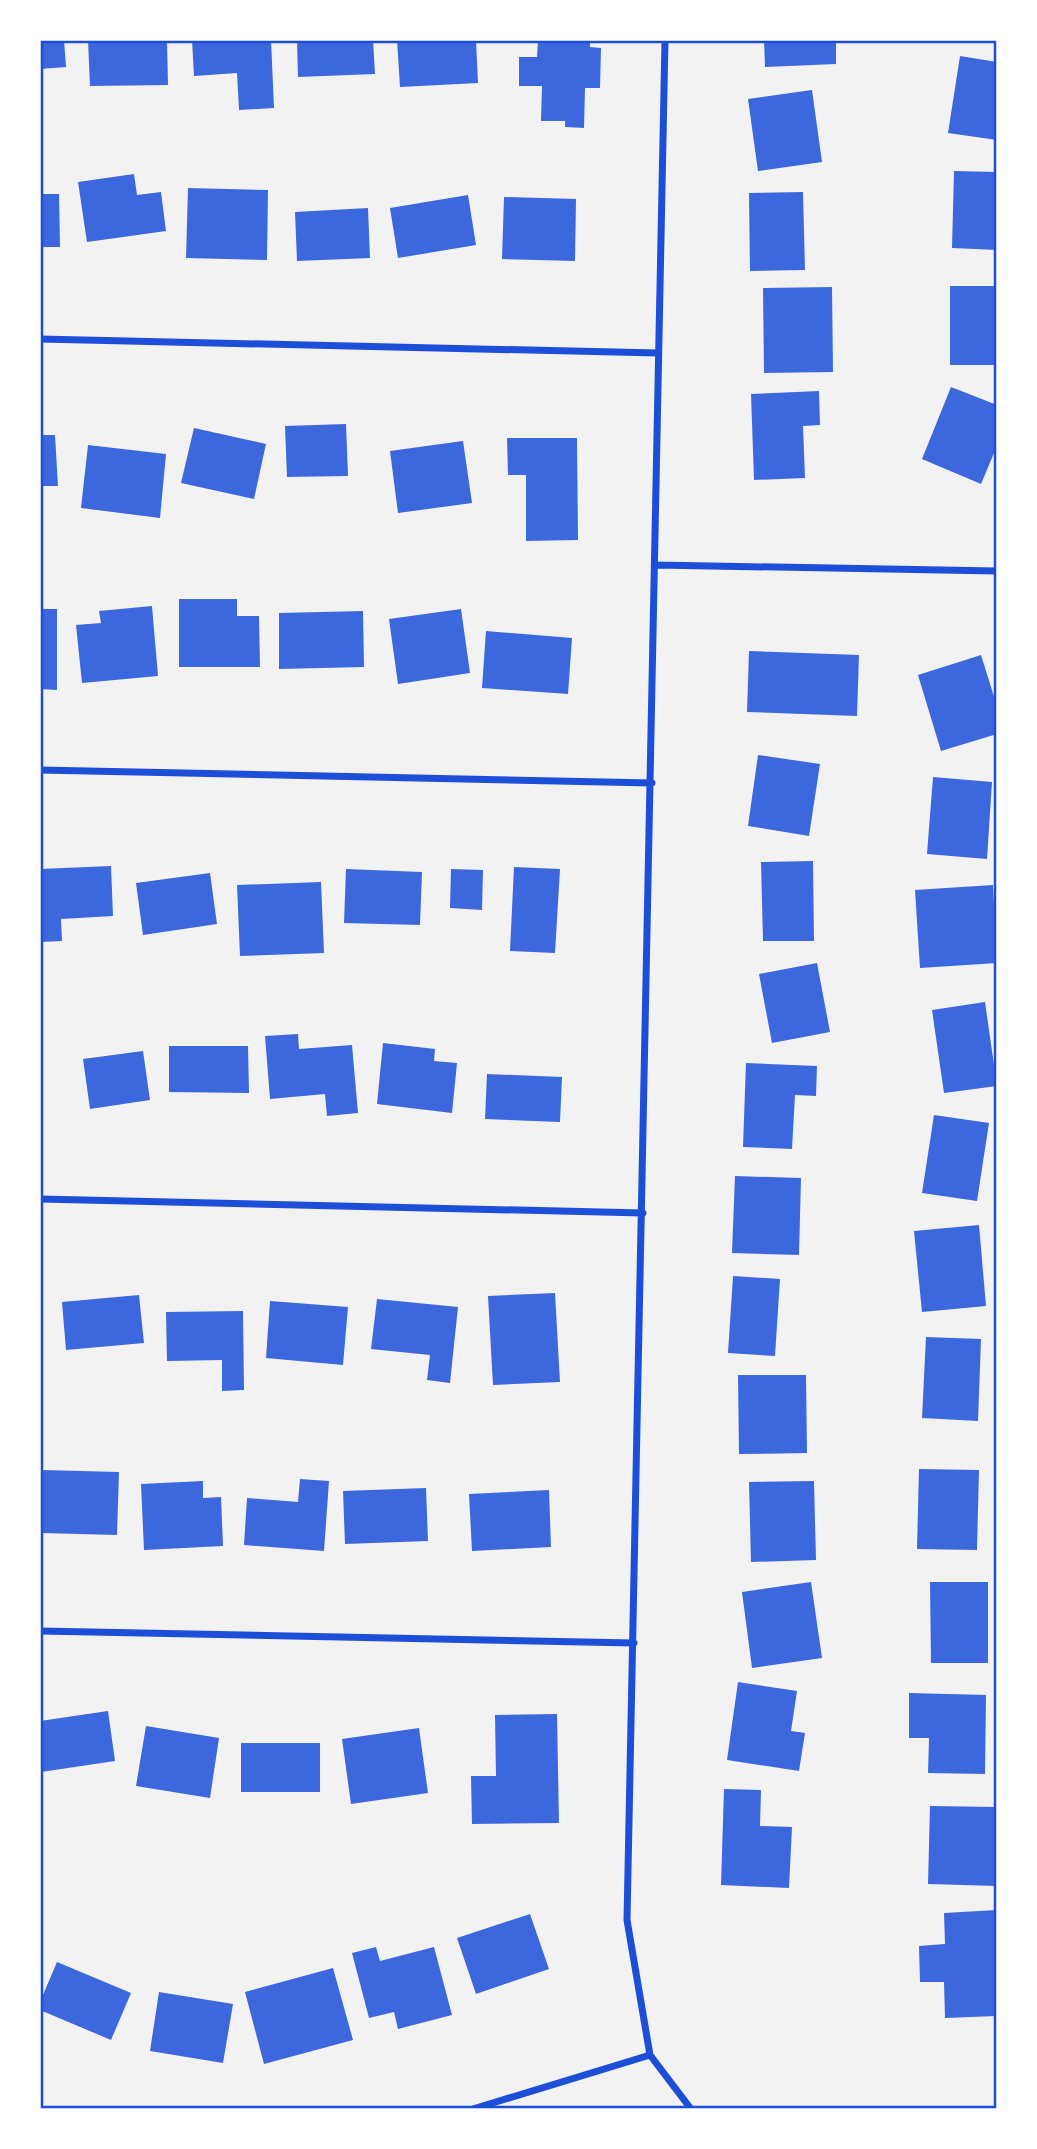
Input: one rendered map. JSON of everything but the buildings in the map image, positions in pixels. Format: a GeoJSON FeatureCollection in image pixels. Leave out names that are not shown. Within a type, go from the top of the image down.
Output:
{"type":"FeatureCollection","features":[{"type":"Feature","properties":{"kind":"street"},"geometry":{"type":"LineString","coordinates":[[665,40],[652,783],[626,1920],[650,2054],[691,2109]]}},
{"type":"Feature","properties":{"kind":"street"},"geometry":{"type":"LineString","coordinates":[[40,339],[658,353]]}},
{"type":"Feature","properties":{"kind":"street"},"geometry":{"type":"LineString","coordinates":[[656,565],[997,571]]}},
{"type":"Feature","properties":{"kind":"street"},"geometry":{"type":"LineString","coordinates":[[40,770],[652,783]]}},
{"type":"Feature","properties":{"kind":"street"},"geometry":{"type":"LineString","coordinates":[[40,1199],[643,1213]]}},
{"type":"Feature","properties":{"kind":"street"},"geometry":{"type":"LineString","coordinates":[[40,1631],[634,1643]]}},
{"type":"Feature","properties":{"kind":"street"},"geometry":{"type":"LineString","coordinates":[[473,2109],[650,2054]]}}]}
